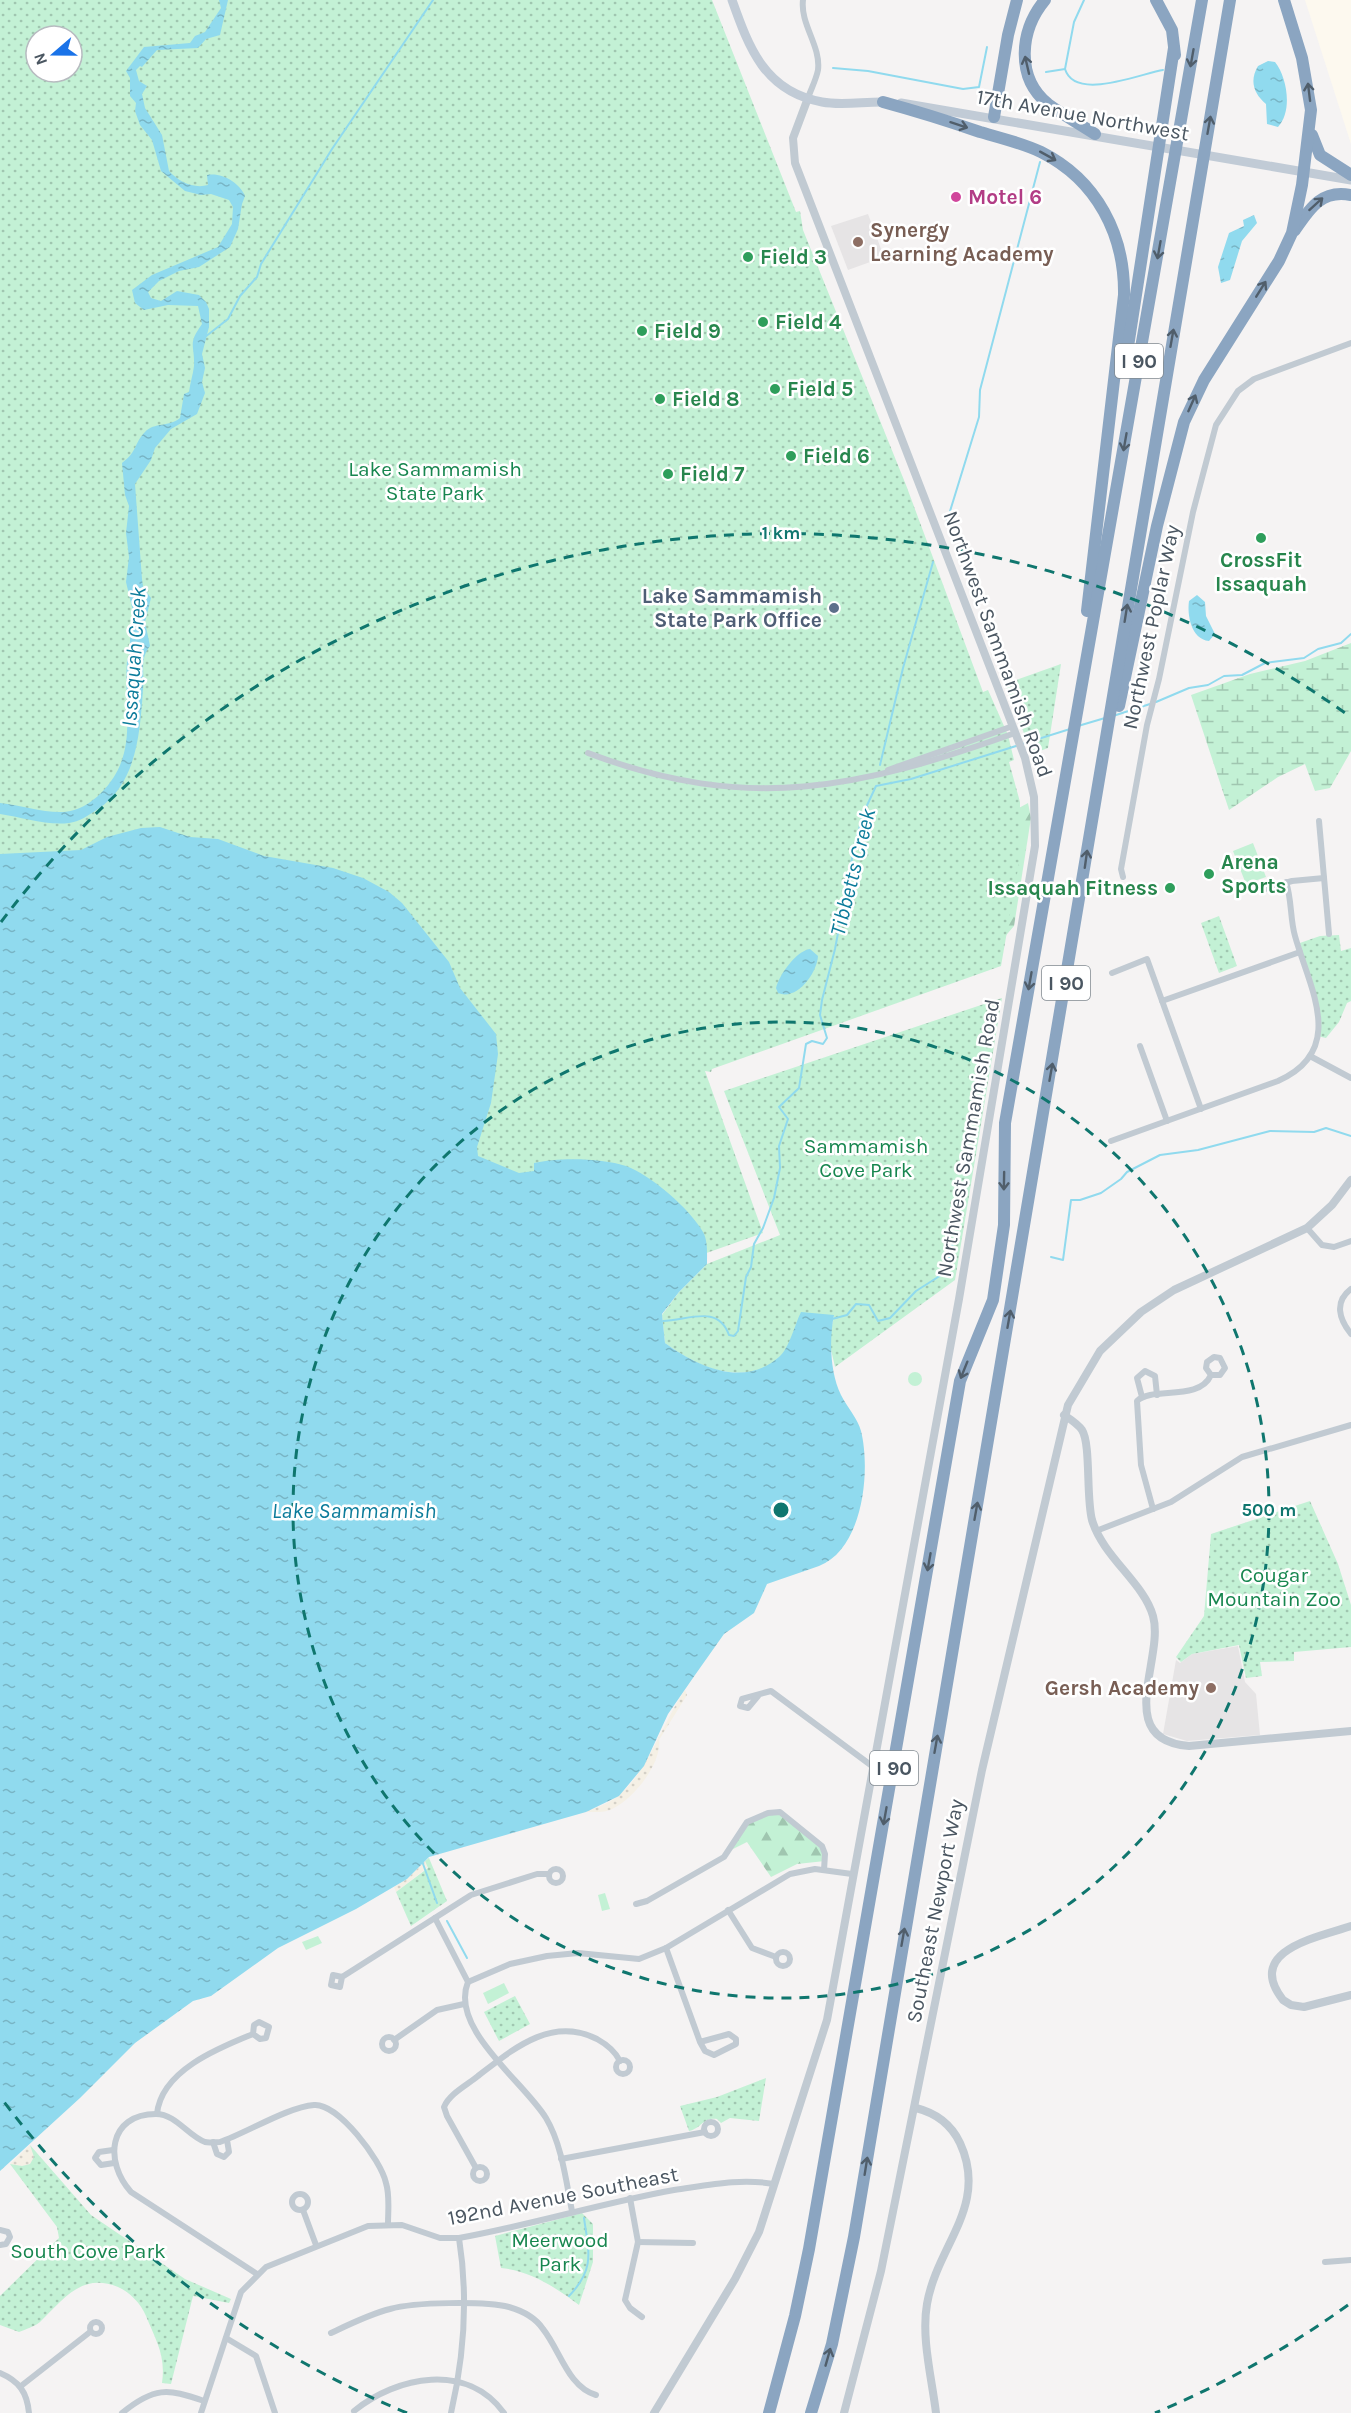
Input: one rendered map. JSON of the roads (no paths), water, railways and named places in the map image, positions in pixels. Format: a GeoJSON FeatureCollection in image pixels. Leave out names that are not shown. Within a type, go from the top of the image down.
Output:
{"type":"FeatureCollection","features":[{"type":"Feature","properties":{"kind":"highway"},"geometry":{"type":"LineString","coordinates":[[994,117],[1008,34],[1017,0]]}},
{"type":"Feature","properties":{"kind":"highway"},"geometry":{"type":"LineString","coordinates":[[1045,0],[1031,20],[1025,41],[1027,68],[1031,81],[1047,103],[1095,134]]}},
{"type":"Feature","properties":{"kind":"highway"},"geometry":{"type":"LineString","coordinates":[[1100,517],[1176,61],[1172,30],[1156,0]]}},
{"type":"Feature","properties":{"kind":"highway","name":"I 90"},"geometry":{"type":"LineString","coordinates":[[769,2413],[795,2316],[809,2249],[960,1381],[993,1300],[1004,1225],[1005,1123],[1202,0]]}},
{"type":"Feature","properties":{"kind":"highway","name":"I 90"},"geometry":{"type":"LineString","coordinates":[[811,2413],[832,2344],[854,2237],[1089,836],[1113,718],[1230,0]]}},
{"type":"Feature","properties":{"kind":"highway"},"geometry":{"type":"LineString","coordinates":[[1113,718],[1157,526],[1184,422],[1204,380],[1279,261],[1292,233],[1310,128],[1307,78],[1284,0]]}},
{"type":"Feature","properties":{"kind":"highway"},"geometry":{"type":"LineString","coordinates":[[883,102],[1040,152],[1070,170],[1095,196],[1105,211],[1120,250],[1125,279],[1076,723]]}},
{"type":"Feature","properties":{"kind":"highway"},"geometry":{"type":"LineString","coordinates":[[1310,128],[1315,147],[1320,154],[1351,175]]}},
{"type":"Feature","properties":{"kind":"highway"},"geometry":{"type":"LineString","coordinates":[[1292,233],[1320,199],[1332,194],[1351,195]]}},
{"type":"Feature","properties":{"kind":"main road"},"geometry":{"type":"LineString","coordinates":[[732,0],[748,42],[762,67],[781,84],[808,98]]}},
{"type":"Feature","properties":{"kind":"main road","name":"17th Avenue Northwest"},"geometry":{"type":"LineString","coordinates":[[808,98],[831,103],[883,102],[994,117],[1351,180]]}},
{"type":"Feature","properties":{"kind":"street"},"geometry":{"type":"LineString","coordinates":[[803,0],[803,14],[818,62],[808,98]]}},
{"type":"Feature","properties":{"kind":"street","name":"Northwest Sammamish Road"},"geometry":{"type":"LineString","coordinates":[[654,2413],[748,2257],[759,2232],[827,2020],[889,1671],[961,1288],[1033,866],[1036,811],[1031,781],[1022,751],[795,163],[793,138],[808,98]]}},
{"type":"Feature","properties":{"kind":"street","name":"Northwest Poplar Way"},"geometry":{"type":"LineString","coordinates":[[1124,877],[1121,869],[1151,707],[1208,450],[1219,419],[1238,391],[1261,375],[1351,343]]}},
{"type":"Feature","properties":{"kind":"street"},"geometry":{"type":"LineString","coordinates":[[588,753],[654,775],[712,787],[744,789],[834,784],[888,770],[907,769],[1015,733]]}},
{"type":"Feature","properties":{"kind":"street"},"geometry":{"type":"LineString","coordinates":[[1319,821],[1329,934]]}},
{"type":"Feature","properties":{"kind":"street"},"geometry":{"type":"LineString","coordinates":[[1261,890],[1286,882],[1324,878]]}},
{"type":"Feature","properties":{"kind":"street"},"geometry":{"type":"LineString","coordinates":[[1110,1141],[1285,1078],[1310,1056],[1317,1036],[1319,1010],[1292,925],[1286,882]]}},
{"type":"Feature","properties":{"kind":"street"},"geometry":{"type":"LineString","coordinates":[[1162,1001],[1300,952]]}},
{"type":"Feature","properties":{"kind":"street"},"geometry":{"type":"LineString","coordinates":[[1112,972],[1147,959],[1201,1109]]}},
{"type":"Feature","properties":{"kind":"street"},"geometry":{"type":"LineString","coordinates":[[1140,1046],[1167,1121]]}},
{"type":"Feature","properties":{"kind":"street"},"geometry":{"type":"LineString","coordinates":[[1310,1056],[1351,1076]]}},
{"type":"Feature","properties":{"kind":"street","name":"Southeast Newport Way"},"geometry":{"type":"LineString","coordinates":[[844,2413],[881,2271],[916,2108],[958,1881],[1064,1415],[1076,1388],[1100,1351],[1141,1312],[1174,1290],[1273,1246],[1307,1228],[1332,1205],[1351,1180]]}},
{"type":"Feature","properties":{"kind":"street"},"geometry":{"type":"LineString","coordinates":[[1307,1228],[1322,1245],[1334,1247],[1351,1241]]}},
{"type":"Feature","properties":{"kind":"street"},"geometry":{"type":"LineString","coordinates":[[1351,1289],[1343,1298],[1340,1310],[1344,1325],[1351,1334]]}},
{"type":"Feature","properties":{"kind":"street"},"geometry":{"type":"LineString","coordinates":[[1142,1397],[1137,1378],[1145,1371],[1155,1376],[1157,1395]]}},
{"type":"Feature","properties":{"kind":"street"},"geometry":{"type":"LineString","coordinates":[[1153,1509],[1141,1465],[1137,1401],[1142,1397],[1194,1388],[1209,1379],[1211,1375]]}},
{"type":"Feature","properties":{"kind":"street"},"geometry":{"type":"LineString","coordinates":[[1064,1415],[1078,1426],[1085,1436],[1087,1493],[1096,1531],[1153,1614],[1156,1640],[1147,1683],[1148,1720],[1163,1739],[1189,1746],[1351,1731]]}},
{"type":"Feature","properties":{"kind":"street"},"geometry":{"type":"LineString","coordinates":[[1096,1531],[1184,1495],[1242,1457],[1351,1425]]}},
{"type":"Feature","properties":{"kind":"street"},"geometry":{"type":"LineString","coordinates":[[758,1696],[771,1692],[783,1699],[872,1766]]}},
{"type":"Feature","properties":{"kind":"street"},"geometry":{"type":"LineString","coordinates":[[636,1904],[647,1901],[724,1857],[744,1825],[772,1812],[780,1812],[822,1846],[825,1854],[824,1870]]}},
{"type":"Feature","properties":{"kind":"street"},"geometry":{"type":"LineString","coordinates":[[468,1982],[529,1959],[578,1953],[630,1960],[648,1956],[666,1948],[785,1876],[807,1869],[852,1874]]}},
{"type":"Feature","properties":{"kind":"street"},"geometry":{"type":"LineString","coordinates":[[342,1977],[459,1901],[482,1890],[537,1874],[549,1874]]}},
{"type":"Feature","properties":{"kind":"street"},"geometry":{"type":"LineString","coordinates":[[728,1910],[752,1948],[776,1957]]}},
{"type":"Feature","properties":{"kind":"street"},"geometry":{"type":"LineString","coordinates":[[435,1918],[468,1982],[464,2004],[476,2031],[546,2118],[561,2159],[572,2211]]}},
{"type":"Feature","properties":{"kind":"street"},"geometry":{"type":"LineString","coordinates":[[1351,1926],[1282,1952],[1273,1971],[1275,1985],[1283,2000],[1298,2007],[1351,1995]]}},
{"type":"Feature","properties":{"kind":"street"},"geometry":{"type":"LineString","coordinates":[[666,1948],[700,2042],[705,2051],[714,2055],[736,2044],[736,2039],[729,2034],[700,2042]]}},
{"type":"Feature","properties":{"kind":"street"},"geometry":{"type":"LineString","coordinates":[[394,2040],[437,2010],[464,2004]]}},
{"type":"Feature","properties":{"kind":"street"},"geometry":{"type":"LineString","coordinates":[[476,2168],[444,2107],[449,2099],[498,2061],[533,2037],[566,2031],[579,2032],[602,2041],[620,2061]]}},
{"type":"Feature","properties":{"kind":"street"},"geometry":{"type":"LineString","coordinates":[[158,2114],[160,2096],[171,2081],[219,2049],[253,2034]]}},
{"type":"Feature","properties":{"kind":"street"},"geometry":{"type":"LineString","coordinates":[[257,2274],[138,2199],[124,2184],[114,2161],[113,2150],[116,2139],[127,2125],[145,2116],[158,2114],[167,2117],[206,2142],[213,2142],[226,2140],[304,2107],[326,2107],[363,2143],[378,2164],[387,2184],[388,2224]]}},
{"type":"Feature","properties":{"kind":"street"},"geometry":{"type":"LineString","coordinates":[[916,2108],[934,2114],[950,2126],[963,2151],[970,2178],[964,2213],[933,2280],[927,2303],[927,2330],[936,2413]]}},
{"type":"Feature","properties":{"kind":"street"},"geometry":{"type":"LineString","coordinates":[[561,2159],[705,2132]]}},
{"type":"Feature","properties":{"kind":"street"},"geometry":{"type":"LineString","coordinates":[[213,2142],[217,2154],[224,2157],[229,2152],[226,2140]]}},
{"type":"Feature","properties":{"kind":"street"},"geometry":{"type":"LineString","coordinates":[[113,2150],[99,2152],[96,2158],[101,2165],[114,2161]]}},
{"type":"Feature","properties":{"kind":"street","name":"192nd Avenue Southeast"},"geometry":{"type":"LineString","coordinates":[[201,2413],[241,2292],[257,2274],[276,2261],[316,2245],[359,2228],[388,2224],[402,2225],[440,2238],[459,2238],[630,2198],[735,2181],[751,2180],[774,2184]]}},
{"type":"Feature","properties":{"kind":"street"},"geometry":{"type":"LineString","coordinates":[[630,2198],[638,2242],[625,2296],[630,2308],[642,2317]]}},
{"type":"Feature","properties":{"kind":"street"},"geometry":{"type":"LineString","coordinates":[[303,2211],[316,2245]]}},
{"type":"Feature","properties":{"kind":"street"},"geometry":{"type":"LineString","coordinates":[[0,2230],[8,2232],[10,2237],[6,2244],[0,2245]]}},
{"type":"Feature","properties":{"kind":"street"},"geometry":{"type":"LineString","coordinates":[[451,2413],[459,2382],[463,2305],[459,2238]]}},
{"type":"Feature","properties":{"kind":"street"},"geometry":{"type":"LineString","coordinates":[[638,2242],[693,2243]]}},
{"type":"Feature","properties":{"kind":"street"},"geometry":{"type":"LineString","coordinates":[[1325,2262],[1351,2260]]}},
{"type":"Feature","properties":{"kind":"street"},"geometry":{"type":"LineString","coordinates":[[331,2333],[391,2308],[423,2305],[506,2306],[526,2313],[542,2326],[580,2387],[596,2395]]}},
{"type":"Feature","properties":{"kind":"street"},"geometry":{"type":"LineString","coordinates":[[21,2386],[90,2332]]}},
{"type":"Feature","properties":{"kind":"street"},"geometry":{"type":"LineString","coordinates":[[226,2338],[256,2356],[275,2413]]}},
{"type":"Feature","properties":{"kind":"street"},"geometry":{"type":"LineString","coordinates":[[0,2373],[21,2386],[29,2413]]}},
{"type":"Feature","properties":{"kind":"street"},"geometry":{"type":"LineString","coordinates":[[354,2411],[380,2393],[406,2384],[459,2382],[484,2392],[504,2413]]}},
{"type":"Feature","properties":{"kind":"street"},"geometry":{"type":"LineString","coordinates":[[122,2413],[147,2395],[164,2391],[176,2391],[204,2402]]}},
{"type":"Feature","properties":{"kind":"water","name":"Issaquah Creek"},"geometry":{"type":"Polygon","coordinates":[[[219,0],[228,0],[220,35],[206,39],[198,48],[157,50],[142,67],[136,70],[139,81],[147,86],[142,94],[145,108],[162,135],[169,171],[182,181],[197,186],[208,185],[207,175],[219,175],[239,187],[245,196],[238,229],[230,247],[199,267],[179,271],[159,281],[148,292],[151,298],[161,301],[177,291],[199,295],[209,309],[209,327],[202,354],[205,368],[202,382],[205,393],[197,414],[171,429],[155,448],[151,460],[135,484],[143,587],[151,598],[145,622],[150,646],[143,662],[140,723],[134,756],[129,771],[111,798],[80,820],[61,824],[0,814],[0,803],[56,812],[74,810],[84,806],[101,793],[121,763],[127,731],[127,661],[130,652],[130,633],[135,620],[126,582],[129,557],[126,533],[129,506],[125,495],[122,463],[131,455],[149,429],[172,423],[180,418],[184,394],[189,392],[194,369],[193,341],[202,324],[198,306],[168,305],[144,310],[135,303],[132,290],[152,275],[218,247],[232,224],[233,207],[229,200],[211,194],[201,195],[185,191],[161,171],[152,140],[140,125],[135,111],[136,103],[130,96],[130,78],[126,71],[144,47],[190,43],[195,36],[205,32],[221,8],[219,0]]]}},
{"type":"Feature","properties":{"kind":"water"},"geometry":{"type":"Polygon","coordinates":[[[1268,61],[1275,62],[1279,68],[1287,94],[1286,112],[1278,127],[1267,124],[1266,104],[1258,96],[1253,82],[1258,66],[1268,61]]]}},
{"type":"Feature","properties":{"kind":"water"},"geometry":{"type":"Polygon","coordinates":[[[1254,215],[1257,223],[1242,241],[1230,280],[1221,283],[1218,267],[1229,233],[1244,226],[1243,220],[1254,215]]]}},
{"type":"Feature","properties":{"kind":"water"},"geometry":{"type":"Polygon","coordinates":[[[1197,595],[1205,602],[1206,616],[1215,634],[1209,641],[1198,636],[1190,619],[1189,601],[1197,595]]]}},
{"type":"Feature","properties":{"kind":"water","name":"Lake Sammamish"},"geometry":{"type":"Polygon","coordinates":[[[160,827],[190,837],[218,839],[264,856],[333,868],[363,878],[389,892],[402,903],[449,962],[460,988],[496,1034],[498,1054],[491,1103],[477,1147],[478,1156],[519,1173],[534,1171],[534,1163],[556,1160],[580,1159],[616,1163],[636,1170],[680,1203],[705,1235],[707,1264],[679,1292],[662,1314],[665,1343],[692,1360],[721,1371],[736,1373],[751,1371],[765,1366],[783,1353],[801,1312],[834,1315],[831,1335],[833,1366],[837,1386],[861,1431],[864,1448],[864,1487],[854,1526],[846,1543],[834,1557],[819,1566],[767,1584],[754,1613],[724,1634],[695,1675],[668,1714],[644,1766],[619,1796],[586,1812],[429,1857],[407,1879],[356,1909],[278,1948],[211,1996],[193,2001],[135,2043],[80,2098],[0,2171],[0,854],[81,850],[107,837],[141,828],[160,827]]]}},
{"type":"Feature","properties":{"kind":"water"},"geometry":{"type":"Polygon","coordinates":[[[810,949],[818,956],[817,963],[805,984],[792,993],[778,993],[776,988],[784,970],[799,954],[810,949]]]}},
{"type":"Feature","properties":{"kind":"waterway"},"geometry":{"type":"LineString","coordinates":[[205,337],[228,319],[240,296],[257,277],[261,264],[332,149],[433,0]]}},
{"type":"Feature","properties":{"kind":"waterway"},"geometry":{"type":"LineString","coordinates":[[1084,0],[1074,22],[1065,69],[1071,79],[1082,84],[1095,85],[1163,70]]}},
{"type":"Feature","properties":{"kind":"waterway"},"geometry":{"type":"LineString","coordinates":[[833,68],[868,71],[963,89],[979,87],[987,47]]}},
{"type":"Feature","properties":{"kind":"waterway"},"geometry":{"type":"LineString","coordinates":[[1046,72],[1065,69]]}},
{"type":"Feature","properties":{"kind":"waterway"},"geometry":{"type":"LineString","coordinates":[[947,521],[979,417],[980,390],[1040,162]]}},
{"type":"Feature","properties":{"kind":"waterway"},"geometry":{"type":"LineString","coordinates":[[880,765],[903,668],[933,562]]}},
{"type":"Feature","properties":{"kind":"waterway","name":"Tibbetts Creek"},"geometry":{"type":"LineString","coordinates":[[1156,702],[1189,688],[1208,685],[1224,676],[1242,675],[1265,663],[1304,658],[1318,649],[1341,643],[1351,634]]}},
{"type":"Feature","properties":{"kind":"waterway","name":"Tibbetts Creek"},"geometry":{"type":"LineString","coordinates":[[1113,716],[1150,704]]}},
{"type":"Feature","properties":{"kind":"waterway","name":"Tibbetts Creek"},"geometry":{"type":"LineString","coordinates":[[1078,726],[1105,718]]}},
{"type":"Feature","properties":{"kind":"waterway","name":"Tibbetts Creek"},"geometry":{"type":"LineString","coordinates":[[663,1321],[710,1317],[724,1325],[729,1335],[734,1336],[738,1331],[746,1277],[751,1267],[754,1244],[763,1228],[774,1198],[780,1168],[779,1146],[788,1119],[779,1107],[799,1088],[806,1044],[812,1041],[823,1044],[827,1038],[820,1015],[822,1000],[835,949],[854,848],[863,814],[876,786],[911,779],[1070,729]]}},
{"type":"Feature","properties":{"kind":"waterway"},"geometry":{"type":"LineString","coordinates":[[1051,1257],[1063,1260],[1071,1200],[1080,1200],[1101,1193],[1127,1172],[1160,1155],[1198,1150],[1270,1131],[1314,1132],[1326,1128],[1351,1136]]}},
{"type":"Feature","properties":{"kind":"waterway"},"geometry":{"type":"LineString","coordinates":[[832,1319],[847,1315],[856,1304],[869,1305],[878,1321],[890,1318],[916,1291],[946,1272],[953,1242],[956,1241]]}},
{"type":"Feature","properties":{"kind":"waterway"},"geometry":{"type":"LineString","coordinates":[[422,1861],[437,1903]]}},
{"type":"Feature","properties":{"kind":"waterway"},"geometry":{"type":"LineString","coordinates":[[447,1921],[467,1958]]}},
{"type":"Feature","properties":{"kind":"waterway"},"geometry":{"type":"LineString","coordinates":[[569,2296],[583,2277],[588,2260],[584,2218]]}},
{"type":"Feature","properties":{"kind":"place","name":"Motel 6"},"geometry":{"type":"Point","coordinates":[956,197]}},
{"type":"Feature","properties":{"kind":"place","name":"Synergy Learning Academy"},"geometry":{"type":"Point","coordinates":[858,242]}},
{"type":"Feature","properties":{"kind":"place","name":"Field 3"},"geometry":{"type":"Point","coordinates":[748,257]}},
{"type":"Feature","properties":{"kind":"place","name":"Field 4"},"geometry":{"type":"Point","coordinates":[763,322]}},
{"type":"Feature","properties":{"kind":"place","name":"Field 9"},"geometry":{"type":"Point","coordinates":[642,331]}},
{"type":"Feature","properties":{"kind":"place","name":"Field 5"},"geometry":{"type":"Point","coordinates":[775,389]}},
{"type":"Feature","properties":{"kind":"place","name":"Field 8"},"geometry":{"type":"Point","coordinates":[660,399]}},
{"type":"Feature","properties":{"kind":"place","name":"Field 6"},"geometry":{"type":"Point","coordinates":[791,456]}},
{"type":"Feature","properties":{"kind":"place","name":"Field 7"},"geometry":{"type":"Point","coordinates":[668,474]}},
{"type":"Feature","properties":{"kind":"place","name":"CrossFit Issaquah"},"geometry":{"type":"Point","coordinates":[1261,538]}},
{"type":"Feature","properties":{"kind":"place","name":"Lake Sammamish State Park Office"},"geometry":{"type":"Point","coordinates":[834,608]}},
{"type":"Feature","properties":{"kind":"place","name":"Arena Sports"},"geometry":{"type":"Point","coordinates":[1209,874]}},
{"type":"Feature","properties":{"kind":"place","name":"Issaquah Fitness"},"geometry":{"type":"Point","coordinates":[1170,888]}},
{"type":"Feature","properties":{"kind":"place","name":"Gersh Academy"},"geometry":{"type":"Point","coordinates":[1211,1688]}},
{"type":"Feature","properties":{"kind":"park label","name":"Lake Sammamish State Park"},"geometry":{"type":"Point","coordinates":[435,481]}},
{"type":"Feature","properties":{"kind":"park label","name":"Sammamish Cove Park"},"geometry":{"type":"Point","coordinates":[866,1158]}},
{"type":"Feature","properties":{"kind":"park label","name":"Cougar Mountain Zoo"},"geometry":{"type":"Point","coordinates":[1274,1587]}},
{"type":"Feature","properties":{"kind":"park label","name":"South Cove Park"},"geometry":{"type":"Point","coordinates":[88,2251]}},
{"type":"Feature","properties":{"kind":"park label","name":"Meerwood Park"},"geometry":{"type":"Point","coordinates":[560,2252]}}]}
